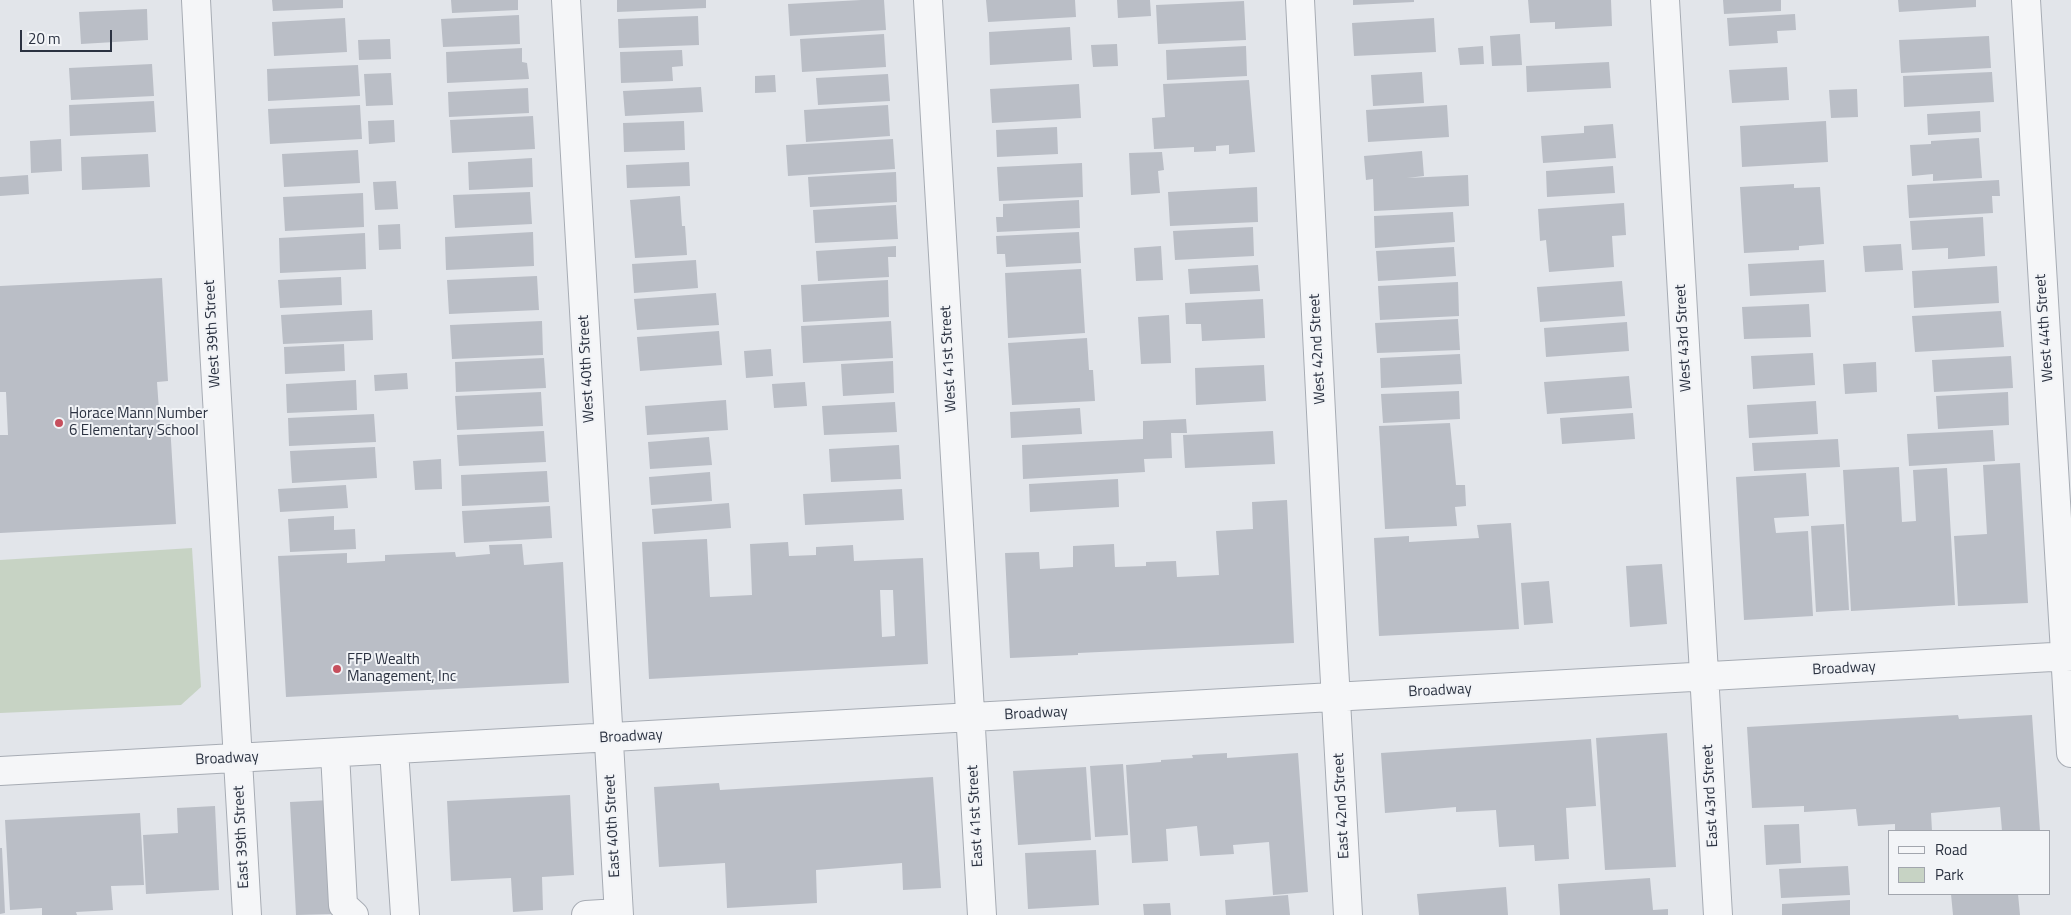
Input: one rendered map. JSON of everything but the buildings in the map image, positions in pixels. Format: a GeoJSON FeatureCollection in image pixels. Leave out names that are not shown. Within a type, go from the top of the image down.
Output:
{"type":"FeatureCollection","features":[{"type":"Feature","properties":{"kind":"street","name":"West 39th Street"},"geometry":{"type":"LineString","coordinates":[[196,0],[238,758]]}},
{"type":"Feature","properties":{"kind":"street","name":"West 40th Street"},"geometry":{"type":"LineString","coordinates":[[566,0],[608,738]]}},
{"type":"Feature","properties":{"kind":"street","name":"West 41st Street"},"geometry":{"type":"LineString","coordinates":[[928,0],[970,718]]}},
{"type":"Feature","properties":{"kind":"street","name":"West 42nd Street"},"geometry":{"type":"LineString","coordinates":[[1300,0],[1336,698]]}},
{"type":"Feature","properties":{"kind":"street","name":"West 43rd Street"},"geometry":{"type":"LineString","coordinates":[[1665,0],[1704,677]]}},
{"type":"Feature","properties":{"kind":"street","name":"West 44th Street"},"geometry":{"type":"LineString","coordinates":[[2026,0],[2068,656],[2071,753]]}},
{"type":"Feature","properties":{"kind":"street","name":"Broadway"},"geometry":{"type":"LineString","coordinates":[[0,771],[2068,656]]}},
{"type":"Feature","properties":{"kind":"street","name":"East 43rd Street"},"geometry":{"type":"LineString","coordinates":[[1704,677],[1718,915]]}},
{"type":"Feature","properties":{"kind":"street","name":"East 42nd Street"},"geometry":{"type":"LineString","coordinates":[[1336,698],[1348,915]]}},
{"type":"Feature","properties":{"kind":"street","name":"East 41st Street"},"geometry":{"type":"LineString","coordinates":[[970,718],[982,915]]}},
{"type":"Feature","properties":{"kind":"street","name":"East 40th Street"},"geometry":{"type":"LineString","coordinates":[[608,738],[618,914]]}},
{"type":"Feature","properties":{"kind":"street"},"geometry":{"type":"LineString","coordinates":[[394,750],[405,915]]}},
{"type":"Feature","properties":{"kind":"street"},"geometry":{"type":"LineString","coordinates":[[334,753],[343,905],[354,915]]}},
{"type":"Feature","properties":{"kind":"street","name":"East 39th Street"},"geometry":{"type":"LineString","coordinates":[[238,758],[247,915]]}},
{"type":"Feature","properties":{"kind":"street"},"geometry":{"type":"LineString","coordinates":[[586,915],[618,914]]}},
{"type":"Feature","properties":{"kind":"green space"},"geometry":{"type":"Polygon","coordinates":[[[192,548],[201,687],[181,705],[0,713],[0,560],[192,548]]]}},
{"type":"Feature","properties":{"kind":"place","name":"Horace Mann Number 6 Elementary School"},"geometry":{"type":"Point","coordinates":[59,423]}},
{"type":"Feature","properties":{"kind":"place","name":"FFP Wealth Management, Inc"},"geometry":{"type":"Point","coordinates":[337,669]}}]}
